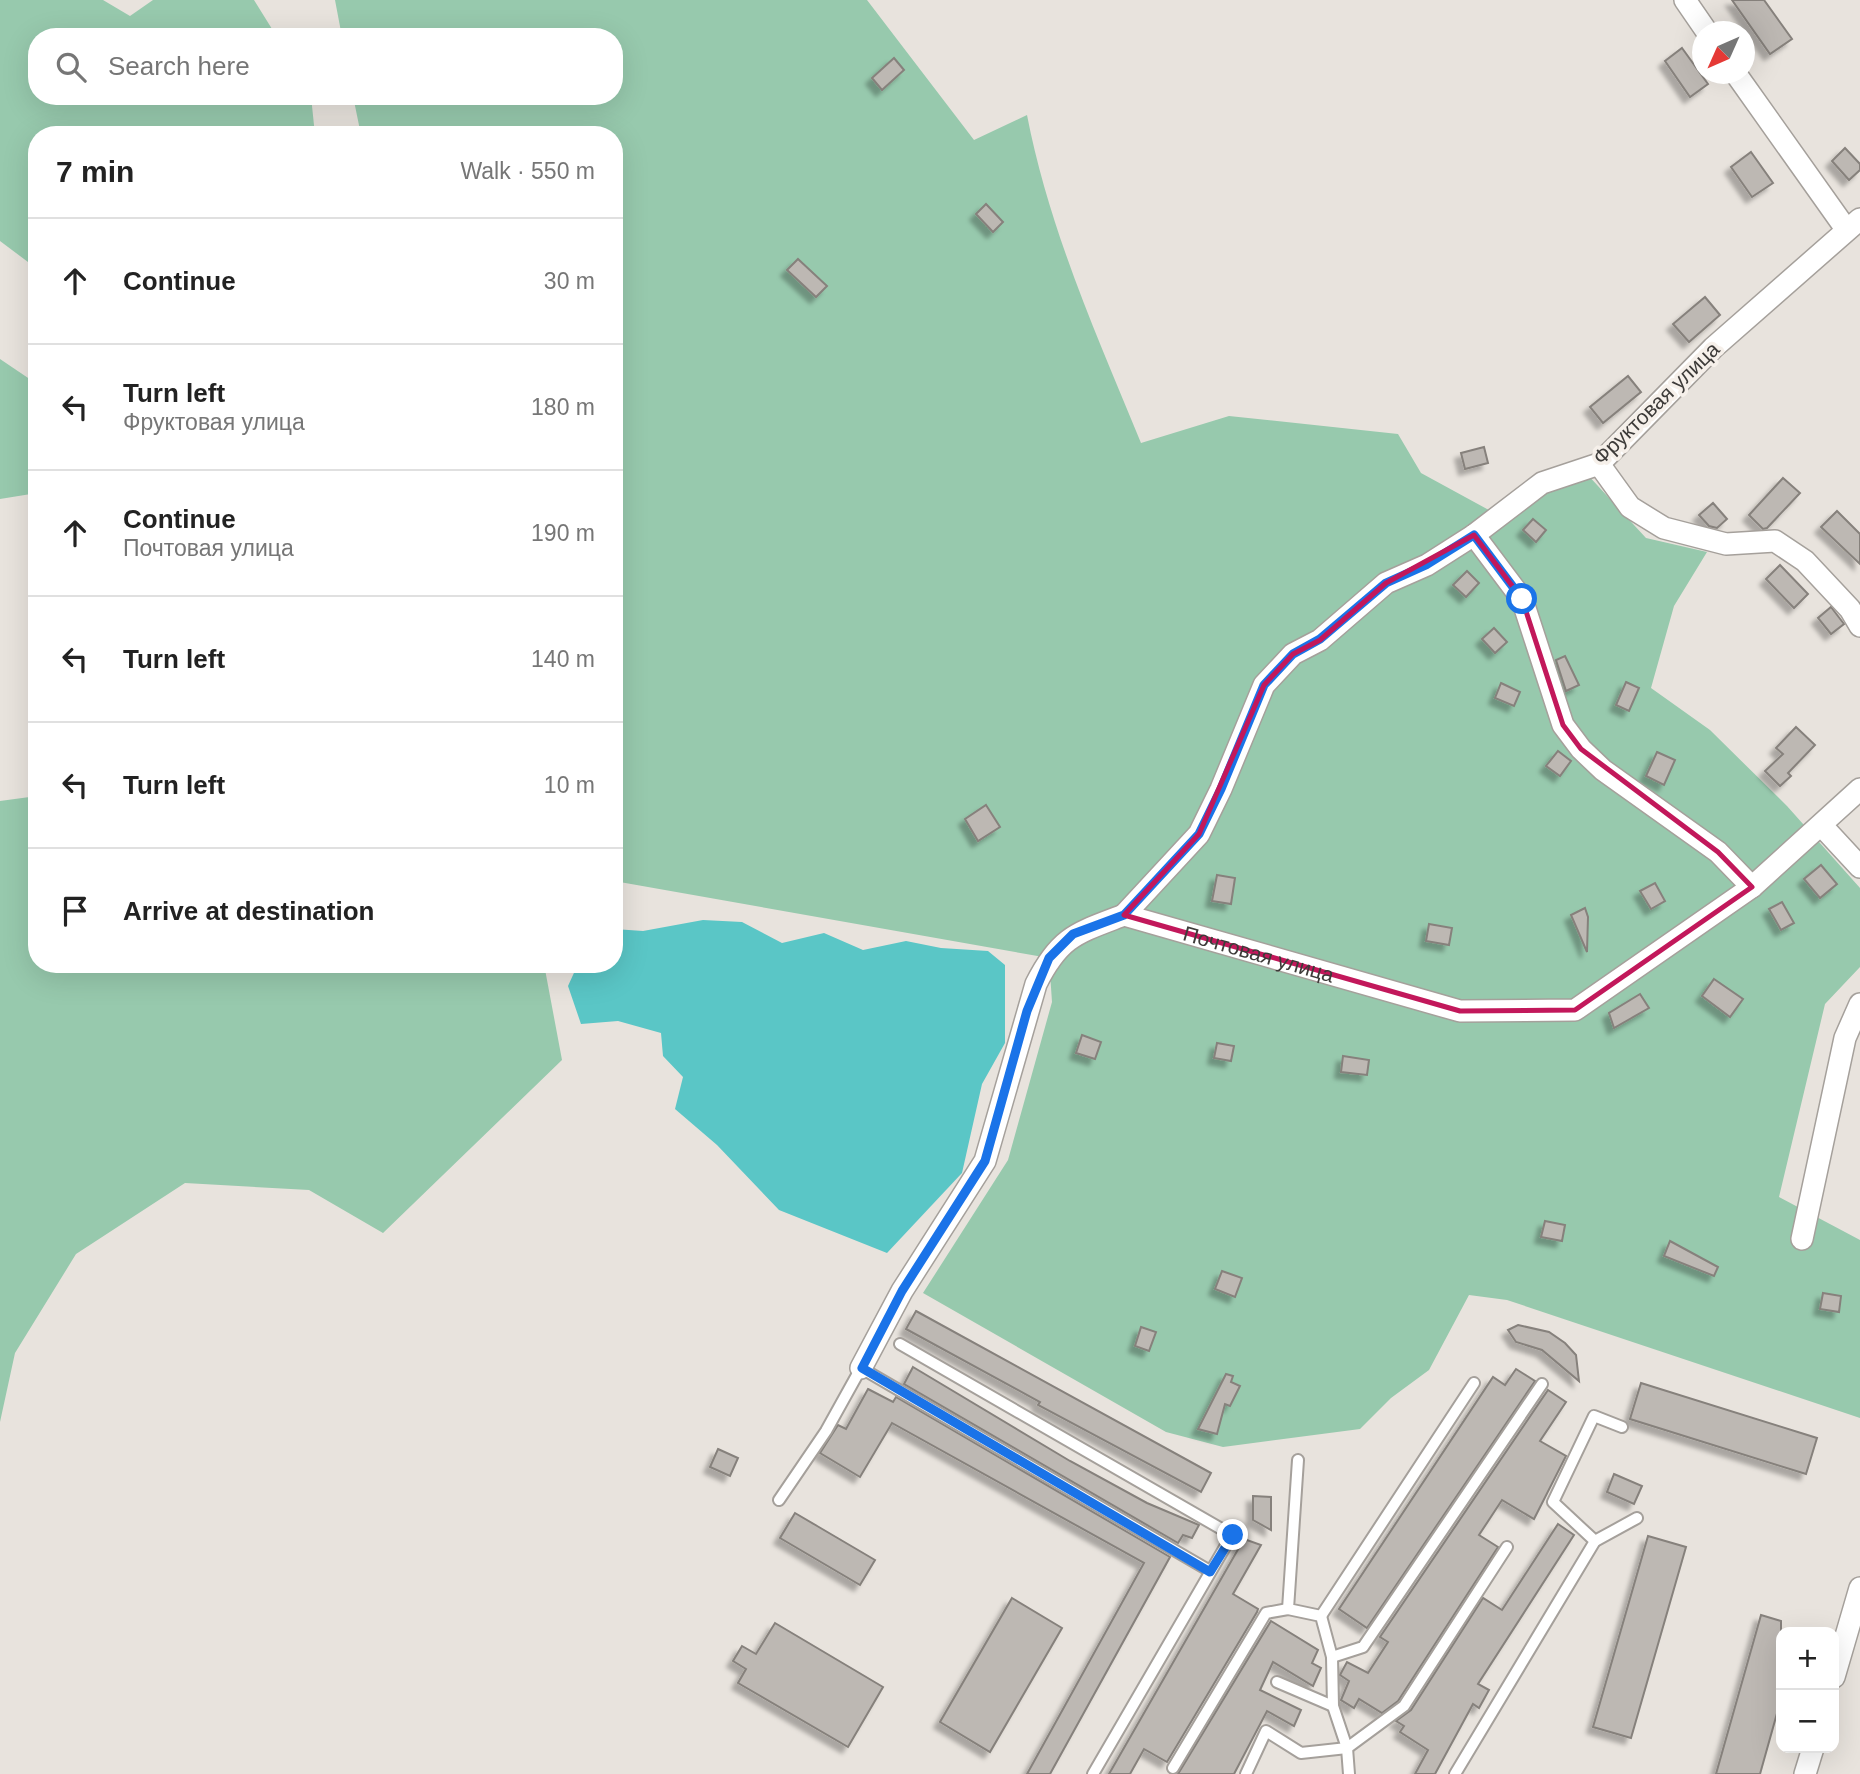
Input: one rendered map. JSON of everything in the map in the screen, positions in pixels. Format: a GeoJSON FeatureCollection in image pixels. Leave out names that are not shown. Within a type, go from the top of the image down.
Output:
{"type":"FeatureCollection","features":[{"type":"Feature","properties":{"kind":"street"},"geometry":{"type":"LineString","coordinates":[[1685,0],[1699,21]]}},
{"type":"Feature","properties":{"kind":"street","name":"Фруктовая улица"},"geometry":{"type":"LineString","coordinates":[[1124,915],[1199,834],[1221,789],[1264,685],[1293,654],[1320,639],[1386,583],[1426,565],[1474,535],[1542,483],[1599,464],[1713,348],[1853,224],[1744,84]]}},
{"type":"Feature","properties":{"kind":"street"},"geometry":{"type":"LineString","coordinates":[[1599,464],[1630,507],[1664,528],[1726,544],[1776,541],[1805,561],[1850,609],[1860,626]]}},
{"type":"Feature","properties":{"kind":"street"},"geometry":{"type":"LineString","coordinates":[[1474,535],[1522,599],[1563,725],[1581,749],[1603,770],[1718,852],[1752,887]]}},
{"type":"Feature","properties":{"kind":"street","name":"Почтовая улица"},"geometry":{"type":"LineString","coordinates":[[1124,915],[1460,1011],[1575,1010],[1752,887],[1860,789]]}},
{"type":"Feature","properties":{"kind":"street"},"geometry":{"type":"LineString","coordinates":[[1822,826],[1860,867]]}},
{"type":"Feature","properties":{"kind":"street"},"geometry":{"type":"LineString","coordinates":[[862,1368],[902,1291],[985,1161],[1027,1011],[1049,958],[1073,934],[1124,915]]}},
{"type":"Feature","properties":{"kind":"street"},"geometry":{"type":"LineString","coordinates":[[1802,1239],[1845,1038],[1860,1004]]}},
{"type":"Feature","properties":{"kind":"street"},"geometry":{"type":"LineString","coordinates":[[1839,1660],[1860,1588]]}},
{"type":"Feature","properties":{"kind":"street"},"geometry":{"type":"LineString","coordinates":[[1805,1774],[1811,1753]]}},
{"type":"Feature","properties":{"kind":"lane"},"geometry":{"type":"LineString","coordinates":[[900,1344],[1233,1535],[1093,1774]]}},
{"type":"Feature","properties":{"kind":"lane"},"geometry":{"type":"LineString","coordinates":[[779,1500],[826,1431],[862,1368],[1210,1572]]}},
{"type":"Feature","properties":{"kind":"lane"},"geometry":{"type":"LineString","coordinates":[[1349,1774],[1347,1748],[1333,1706],[1332,1657],[1321,1616],[1474,1383]]}},
{"type":"Feature","properties":{"kind":"lane"},"geometry":{"type":"LineString","coordinates":[[1332,1657],[1363,1647],[1542,1384]]}},
{"type":"Feature","properties":{"kind":"lane"},"geometry":{"type":"LineString","coordinates":[[1595,1541],[1553,1502],[1594,1416],[1622,1427]]}},
{"type":"Feature","properties":{"kind":"lane"},"geometry":{"type":"LineString","coordinates":[[1288,1609],[1298,1460]]}},
{"type":"Feature","properties":{"kind":"lane"},"geometry":{"type":"LineString","coordinates":[[1455,1774],[1595,1541],[1637,1518]]}},
{"type":"Feature","properties":{"kind":"lane"},"geometry":{"type":"LineString","coordinates":[[1246,1774],[1266,1731],[1301,1753],[1347,1748],[1404,1706],[1507,1547]]}},
{"type":"Feature","properties":{"kind":"lane"},"geometry":{"type":"LineString","coordinates":[[1173,1768],[1266,1613],[1288,1609],[1321,1616]]}},
{"type":"Feature","properties":{"kind":"lane"},"geometry":{"type":"LineString","coordinates":[[1277,1682],[1333,1706]]}},
{"type":"Feature","properties":{"kind":"highlighted area"},"geometry":{"type":"Polygon","coordinates":[[[1474,535],[1522,599],[1563,725],[1581,749],[1718,852],[1752,887],[1575,1010],[1460,1011],[1124,915],[1199,834],[1264,685],[1293,654],[1320,640],[1386,583],[1474,535]]]}},
{"type":"Feature","properties":{"kind":"green space"},"geometry":{"type":"Polygon","coordinates":[[[0,0],[103,0],[130,16],[153,0],[254,0],[271,28],[28,28],[28,105],[312,105],[314,126],[28,126],[28,262],[0,241],[0,0]]]}},
{"type":"Feature","properties":{"kind":"green space"},"geometry":{"type":"Polygon","coordinates":[[[335,0],[867,0],[974,140],[1027,115],[1036,157],[1061,241],[1141,443],[1229,416],[1398,434],[1421,473],[1498,515],[1586,473],[1646,538],[1707,552],[1674,606],[1651,688],[1710,730],[1787,806],[1860,888],[1860,967],[1825,1004],[1779,1197],[1860,1240],[1860,1418],[1507,1300],[1469,1295],[1429,1370],[1391,1398],[1360,1429],[1223,1447],[1166,1432],[923,1293],[1008,1160],[1052,1002],[1049,958],[623,883],[623,126],[359,126],[355,105],[623,105],[623,28],[340,28],[335,0]]]}},
{"type":"Feature","properties":{"kind":"green space"},"geometry":{"type":"Polygon","coordinates":[[[0,359],[28,378],[28,494],[0,499],[0,359]]]}},
{"type":"Feature","properties":{"kind":"green space"},"geometry":{"type":"Polygon","coordinates":[[[28,797],[28,973],[546,973],[562,1060],[383,1233],[309,1190],[185,1183],[76,1254],[15,1353],[0,1422],[0,801],[28,797]]]}},
{"type":"Feature","properties":{"kind":"water"},"geometry":{"type":"Polygon","coordinates":[[[703,920],[742,922],[782,943],[824,933],[863,950],[906,941],[941,948],[988,951],[1005,965],[1005,1043],[982,1084],[962,1173],[887,1253],[779,1210],[717,1145],[675,1109],[683,1077],[663,1056],[661,1033],[618,1021],[581,1024],[568,986],[574,973],[623,973],[623,930],[643,931],[703,920]]]}},
{"type":"Feature","properties":{"kind":"building"},"geometry":{"type":"Polygon","coordinates":[[[1732,0],[1764,0],[1792,39],[1770,54],[1755,33],[1755,21],[1747,21],[1732,0]]]}},
{"type":"Feature","properties":{"kind":"building"},"geometry":{"type":"Polygon","coordinates":[[[1682,48],[1692,62],[1692,84],[1708,84],[1690,97],[1665,61],[1682,48]]]}},
{"type":"Feature","properties":{"kind":"building"},"geometry":{"type":"Polygon","coordinates":[[[894,58],[904,70],[882,90],[872,78],[894,58]]]}},
{"type":"Feature","properties":{"kind":"building"},"geometry":{"type":"Polygon","coordinates":[[[1845,148],[1860,164],[1860,170],[1849,180],[1832,161],[1845,148]]]}},
{"type":"Feature","properties":{"kind":"building"},"geometry":{"type":"Polygon","coordinates":[[[1751,152],[1773,183],[1752,197],[1731,167],[1751,152]]]}},
{"type":"Feature","properties":{"kind":"building"},"geometry":{"type":"Polygon","coordinates":[[[986,204],[1003,222],[993,232],[976,214],[986,204]]]}},
{"type":"Feature","properties":{"kind":"building"},"geometry":{"type":"Polygon","coordinates":[[[798,259],[827,286],[816,297],[787,270],[798,259]]]}},
{"type":"Feature","properties":{"kind":"building"},"geometry":{"type":"Polygon","coordinates":[[[1705,297],[1720,315],[1689,342],[1673,324],[1705,297]]]}},
{"type":"Feature","properties":{"kind":"building"},"geometry":{"type":"Polygon","coordinates":[[[1628,376],[1641,392],[1603,423],[1590,407],[1628,376]]]}},
{"type":"Feature","properties":{"kind":"building"},"geometry":{"type":"Polygon","coordinates":[[[1484,447],[1488,463],[1465,469],[1461,453],[1484,447]]]}},
{"type":"Feature","properties":{"kind":"building"},"geometry":{"type":"Polygon","coordinates":[[[1783,478],[1800,493],[1763,529],[1749,515],[1783,478]]]}},
{"type":"Feature","properties":{"kind":"building"},"geometry":{"type":"Polygon","coordinates":[[[1713,503],[1727,519],[1717,528],[1709,526],[1699,515],[1713,503]]]}},
{"type":"Feature","properties":{"kind":"building"},"geometry":{"type":"Polygon","coordinates":[[[1837,511],[1860,534],[1860,564],[1821,527],[1837,511]]]}},
{"type":"Feature","properties":{"kind":"building"},"geometry":{"type":"Polygon","coordinates":[[[1533,519],[1546,530],[1536,542],[1523,530],[1533,519]]]}},
{"type":"Feature","properties":{"kind":"building"},"geometry":{"type":"Polygon","coordinates":[[[1780,565],[1808,594],[1794,608],[1766,579],[1780,565]]]}},
{"type":"Feature","properties":{"kind":"building"},"geometry":{"type":"Polygon","coordinates":[[[1467,571],[1479,583],[1466,597],[1453,585],[1467,571]]]}},
{"type":"Feature","properties":{"kind":"building"},"geometry":{"type":"Polygon","coordinates":[[[1831,607],[1844,624],[1831,634],[1818,618],[1831,607]]]}},
{"type":"Feature","properties":{"kind":"building"},"geometry":{"type":"Polygon","coordinates":[[[1494,628],[1507,642],[1495,653],[1482,639],[1494,628]]]}},
{"type":"Feature","properties":{"kind":"building"},"geometry":{"type":"Polygon","coordinates":[[[1565,656],[1579,685],[1566,691],[1556,660],[1565,656]]]}},
{"type":"Feature","properties":{"kind":"building"},"geometry":{"type":"Polygon","coordinates":[[[1626,682],[1639,688],[1629,711],[1616,705],[1626,682]]]}},
{"type":"Feature","properties":{"kind":"building"},"geometry":{"type":"Polygon","coordinates":[[[1501,683],[1520,692],[1514,706],[1495,698],[1501,683]]]}},
{"type":"Feature","properties":{"kind":"building"},"geometry":{"type":"Polygon","coordinates":[[[1796,727],[1815,745],[1788,773],[1791,776],[1780,786],[1765,771],[1783,754],[1776,748],[1796,727]]]}},
{"type":"Feature","properties":{"kind":"building"},"geometry":{"type":"Polygon","coordinates":[[[1558,751],[1571,761],[1560,776],[1546,766],[1558,751]]]}},
{"type":"Feature","properties":{"kind":"building"},"geometry":{"type":"Polygon","coordinates":[[[1657,752],[1675,760],[1664,785],[1646,776],[1657,752]]]}},
{"type":"Feature","properties":{"kind":"building"},"geometry":{"type":"Polygon","coordinates":[[[986,805],[1000,827],[978,841],[965,819],[986,805]]]}},
{"type":"Feature","properties":{"kind":"building"},"geometry":{"type":"Polygon","coordinates":[[[1821,865],[1837,884],[1820,898],[1804,879],[1821,865]]]}},
{"type":"Feature","properties":{"kind":"building"},"geometry":{"type":"Polygon","coordinates":[[[1217,875],[1235,878],[1231,904],[1212,901],[1217,875]]]}},
{"type":"Feature","properties":{"kind":"building"},"geometry":{"type":"Polygon","coordinates":[[[1655,883],[1665,901],[1651,909],[1640,891],[1655,883]]]}},
{"type":"Feature","properties":{"kind":"building"},"geometry":{"type":"Polygon","coordinates":[[[1782,902],[1794,923],[1781,930],[1769,909],[1782,902]]]}},
{"type":"Feature","properties":{"kind":"building"},"geometry":{"type":"Polygon","coordinates":[[[1585,908],[1588,917],[1587,952],[1571,915],[1585,908]]]}},
{"type":"Feature","properties":{"kind":"building"},"geometry":{"type":"Polygon","coordinates":[[[1429,924],[1452,928],[1449,945],[1426,941],[1429,924]]]}},
{"type":"Feature","properties":{"kind":"building"},"geometry":{"type":"Polygon","coordinates":[[[1714,979],[1743,999],[1730,1017],[1702,996],[1714,979]]]}},
{"type":"Feature","properties":{"kind":"building"},"geometry":{"type":"Polygon","coordinates":[[[1640,994],[1649,1008],[1614,1028],[1609,1013],[1640,994]]]}},
{"type":"Feature","properties":{"kind":"building"},"geometry":{"type":"Polygon","coordinates":[[[1082,1035],[1101,1042],[1095,1059],[1076,1053],[1082,1035]]]}},
{"type":"Feature","properties":{"kind":"building"},"geometry":{"type":"Polygon","coordinates":[[[1217,1043],[1234,1046],[1231,1061],[1214,1058],[1217,1043]]]}},
{"type":"Feature","properties":{"kind":"building"},"geometry":{"type":"Polygon","coordinates":[[[1343,1056],[1369,1060],[1367,1075],[1341,1072],[1343,1056]]]}},
{"type":"Feature","properties":{"kind":"building"},"geometry":{"type":"Polygon","coordinates":[[[1545,1221],[1565,1225],[1562,1241],[1541,1237],[1545,1221]]]}},
{"type":"Feature","properties":{"kind":"building"},"geometry":{"type":"Polygon","coordinates":[[[1670,1241],[1718,1267],[1714,1276],[1664,1256],[1670,1241]]]}},
{"type":"Feature","properties":{"kind":"building"},"geometry":{"type":"Polygon","coordinates":[[[1222,1271],[1242,1278],[1235,1297],[1215,1289],[1222,1271]]]}},
{"type":"Feature","properties":{"kind":"building"},"geometry":{"type":"Polygon","coordinates":[[[1823,1293],[1841,1296],[1839,1312],[1820,1309],[1823,1293]]]}},
{"type":"Feature","properties":{"kind":"building"},"geometry":{"type":"Polygon","coordinates":[[[916,1311],[1211,1473],[1201,1492],[1038,1405],[1040,1402],[906,1329],[916,1311]]]}},
{"type":"Feature","properties":{"kind":"building"},"geometry":{"type":"Polygon","coordinates":[[[1518,1325],[1549,1332],[1565,1343],[1576,1355],[1579,1381],[1542,1350],[1516,1342],[1508,1330],[1518,1325]]]}},
{"type":"Feature","properties":{"kind":"building"},"geometry":{"type":"Polygon","coordinates":[[[1141,1327],[1156,1332],[1149,1351],[1135,1346],[1141,1327]]]}},
{"type":"Feature","properties":{"kind":"building"},"geometry":{"type":"Polygon","coordinates":[[[913,1367],[1070,1461],[1147,1503],[1199,1525],[1192,1538],[1183,1535],[1178,1543],[904,1384],[913,1367]]]}},
{"type":"Feature","properties":{"kind":"building"},"geometry":{"type":"Polygon","coordinates":[[[1516,1369],[1535,1381],[1367,1628],[1339,1609],[1493,1377],[1505,1385],[1516,1369]]]}},
{"type":"Feature","properties":{"kind":"building"},"geometry":{"type":"Polygon","coordinates":[[[1226,1374],[1233,1376],[1231,1382],[1240,1386],[1230,1406],[1225,1404],[1217,1434],[1198,1429],[1226,1374]]]}},
{"type":"Feature","properties":{"kind":"building"},"geometry":{"type":"Polygon","coordinates":[[[1641,1383],[1817,1438],[1806,1474],[1630,1419],[1641,1383]]]}},
{"type":"Feature","properties":{"kind":"building"},"geometry":{"type":"Polygon","coordinates":[[[868,1389],[893,1402],[896,1397],[1170,1557],[1050,1774],[1027,1774],[1144,1563],[892,1423],[860,1477],[820,1453],[838,1425],[846,1429],[868,1389]]]}},
{"type":"Feature","properties":{"kind":"building"},"geometry":{"type":"Polygon","coordinates":[[[1548,1390],[1566,1402],[1540,1441],[1566,1456],[1534,1519],[1502,1500],[1479,1535],[1498,1547],[1398,1701],[1382,1713],[1359,1699],[1354,1708],[1341,1700],[1349,1681],[1340,1675],[1347,1662],[1368,1673],[1388,1642],[1380,1637],[1548,1390]]]}},
{"type":"Feature","properties":{"kind":"building"},"geometry":{"type":"Polygon","coordinates":[[[718,1449],[738,1458],[730,1476],[710,1467],[718,1449]]]}},
{"type":"Feature","properties":{"kind":"building"},"geometry":{"type":"Polygon","coordinates":[[[1614,1474],[1642,1486],[1634,1504],[1607,1492],[1614,1474]]]}},
{"type":"Feature","properties":{"kind":"building"},"geometry":{"type":"Polygon","coordinates":[[[1253,1496],[1271,1497],[1271,1530],[1253,1520],[1253,1496]]]}},
{"type":"Feature","properties":{"kind":"building"},"geometry":{"type":"Polygon","coordinates":[[[795,1513],[875,1560],[860,1585],[780,1538],[795,1513]]]}},
{"type":"Feature","properties":{"kind":"building"},"geometry":{"type":"Polygon","coordinates":[[[1558,1524],[1574,1535],[1478,1684],[1489,1690],[1479,1708],[1473,1704],[1435,1774],[1415,1774],[1428,1750],[1400,1732],[1404,1726],[1396,1721],[1411,1710],[1483,1598],[1502,1610],[1558,1524]]]}},
{"type":"Feature","properties":{"kind":"building"},"geometry":{"type":"Polygon","coordinates":[[[1648,1536],[1686,1547],[1631,1738],[1593,1727],[1648,1536]]]}},
{"type":"Feature","properties":{"kind":"building"},"geometry":{"type":"Polygon","coordinates":[[[1244,1539],[1261,1545],[1233,1594],[1258,1609],[1257,1612],[1167,1762],[1144,1749],[1130,1774],[1109,1774],[1244,1539]]]}},
{"type":"Feature","properties":{"kind":"building"},"geometry":{"type":"Polygon","coordinates":[[[1012,1598],[1062,1628],[990,1752],[940,1722],[1012,1598]]]}},
{"type":"Feature","properties":{"kind":"building"},"geometry":{"type":"Polygon","coordinates":[[[1761,1615],[1781,1621],[1781,1627],[1776,1627],[1776,1717],[1760,1774],[1716,1774],[1761,1615]]]}},
{"type":"Feature","properties":{"kind":"building"},"geometry":{"type":"Polygon","coordinates":[[[1271,1621],[1318,1650],[1312,1663],[1321,1668],[1313,1686],[1273,1662],[1260,1690],[1301,1710],[1294,1726],[1267,1711],[1234,1774],[1178,1774],[1271,1621]]]}},
{"type":"Feature","properties":{"kind":"building"},"geometry":{"type":"Polygon","coordinates":[[[775,1623],[883,1687],[848,1747],[738,1683],[746,1669],[733,1661],[742,1646],[756,1654],[775,1623]]]}},
{"type":"Feature","properties":{"kind":"route"},"geometry":{"type":"LineString","coordinates":[[1233,1535],[1210,1572],[1101,1506],[910,1399],[862,1368],[902,1291],[985,1161],[1027,1011],[1049,958],[1073,934],[1124,915],[1199,834],[1221,789],[1246,723],[1264,685],[1293,654],[1320,639],[1386,583],[1426,565],[1474,535],[1522,599]]}}]}
